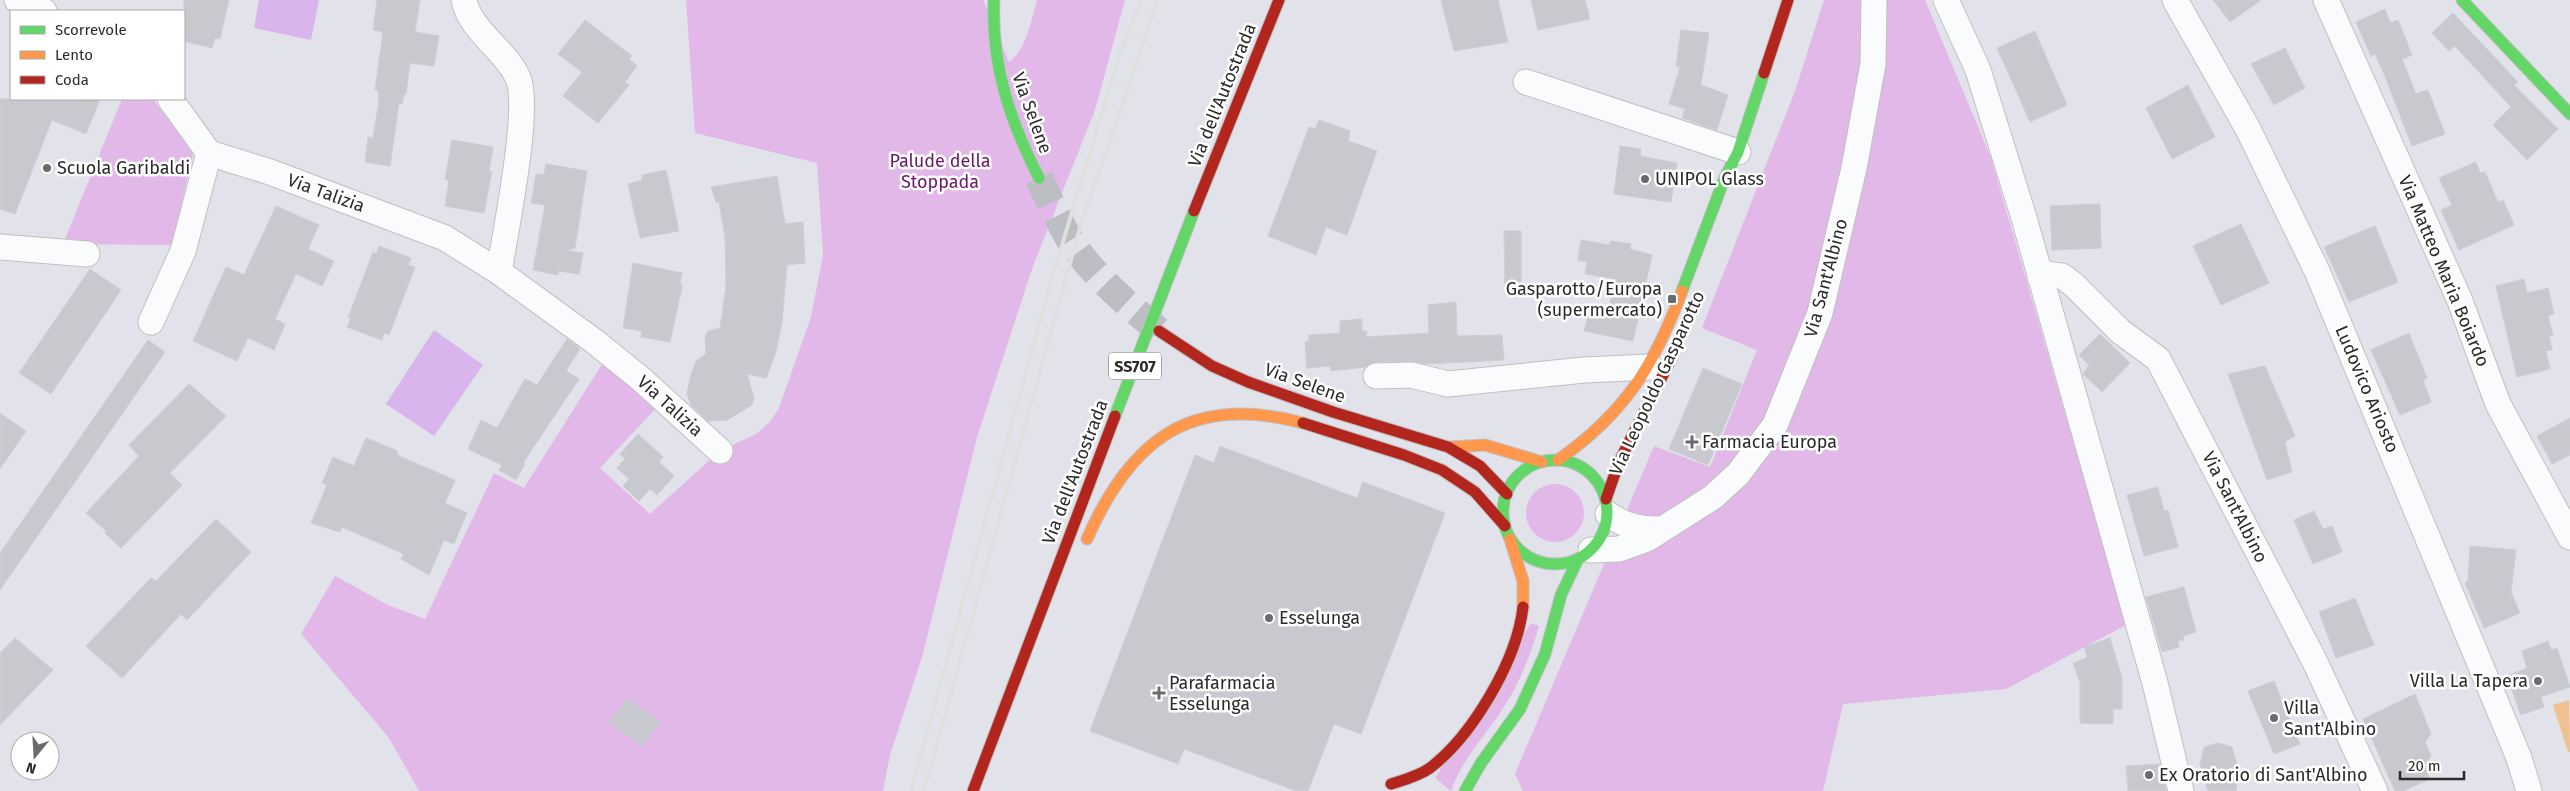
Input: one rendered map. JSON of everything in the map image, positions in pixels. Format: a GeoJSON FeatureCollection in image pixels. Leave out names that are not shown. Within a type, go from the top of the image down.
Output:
{"type":"FeatureCollection","features":[{"type":"Feature","properties":{"kind":"main road","name":"Via Selene"},"geometry":{"type":"LineString","coordinates":[[994,0],[997,67],[1007,107],[1022,146],[1039,178]]}},
{"type":"Feature","properties":{"kind":"main road","name":"Via dell'Autostrada"},"geometry":{"type":"LineString","coordinates":[[973,791],[1173,264],[1280,0]]}},
{"type":"Feature","properties":{"kind":"main road","name":"Via Leopoldo Gasparotto"},"geometry":{"type":"LineString","coordinates":[[1558,460],[1596,432],[1628,397],[1650,367],[1673,317],[1725,177],[1738,152],[1788,0]]}},
{"type":"Feature","properties":{"kind":"main road"},"geometry":{"type":"LineString","coordinates":[[2462,0],[2570,114]]}},
{"type":"Feature","properties":{"kind":"main road","name":"Via Leopoldo Gasparotto"},"geometry":{"type":"LineString","coordinates":[[1730,197],[1739,167],[1738,152]]}},
{"type":"Feature","properties":{"kind":"main road","name":"Via Selene"},"geometry":{"type":"LineString","coordinates":[[1159,331],[1218,369],[1316,407],[1448,447],[1468,456],[1506,494]]}},
{"type":"Feature","properties":{"kind":"main road","name":"Via Leopoldo Gasparotto"},"geometry":{"type":"LineString","coordinates":[[1466,791],[1481,763],[1520,710],[1544,654],[1561,595],[1584,555],[1606,528],[1607,506],[1621,454],[1659,385],[1675,348]]}},
{"type":"Feature","properties":{"kind":"main road"},"geometry":{"type":"LineString","coordinates":[[1084,547],[1108,494],[1131,461],[1160,437],[1184,424],[1205,417],[1230,413],[1278,418],[1425,462],[1450,472],[1467,485],[1490,507],[1505,526],[1510,538],[1524,588],[1517,630],[1506,662],[1489,696],[1462,736],[1430,768],[1413,777],[1376,789]]}},
{"type":"Feature","properties":{"kind":"main road","name":"Via Selene"},"geometry":{"type":"LineString","coordinates":[[1448,447],[1466,443],[1493,447],[1542,462]]}},
{"type":"Feature","properties":{"kind":"main road","name":"Via Leopoldo Gasparotto"},"geometry":{"type":"LineString","coordinates":[[1506,494],[1514,479],[1527,468],[1542,462],[1558,460],[1574,463],[1588,472],[1600,484],[1607,506]]}},
{"type":"Feature","properties":{"kind":"main road"},"geometry":{"type":"LineString","coordinates":[[1505,526],[1503,509],[1506,494]]}},
{"type":"Feature","properties":{"kind":"main road"},"geometry":{"type":"LineString","coordinates":[[1510,538],[1520,550],[1532,559],[1548,564],[1563,564],[1584,555]]}},
{"type":"Feature","properties":{"kind":"main road"},"geometry":{"type":"LineString","coordinates":[[995,734],[1020,702]]}},
{"type":"Feature","properties":{"kind":"main road"},"geometry":{"type":"LineString","coordinates":[[1392,784],[1416,787]]}},
{"type":"Feature","properties":{"kind":"street"},"geometry":{"type":"LineString","coordinates":[[17,0],[42,10]]}},
{"type":"Feature","properties":{"kind":"street"},"geometry":{"type":"LineString","coordinates":[[464,0],[466,7],[489,41],[517,75],[522,88],[520,130],[499,272]]}},
{"type":"Feature","properties":{"kind":"street","name":"Via Sant'Albino"},"geometry":{"type":"LineString","coordinates":[[1584,555],[1625,547],[1647,539],[1713,497],[1738,474],[1776,425],[1820,313],[1854,168],[1873,64],[1874,0]]}},
{"type":"Feature","properties":{"kind":"street"},"geometry":{"type":"LineString","coordinates":[[1946,0],[1978,70],[2040,277],[2155,683],[2181,791]]}},
{"type":"Feature","properties":{"kind":"street","name":"Ludovico Ariosto"},"geometry":{"type":"LineString","coordinates":[[2175,0],[2248,129],[2317,271],[2511,740],[2529,791]]}},
{"type":"Feature","properties":{"kind":"street","name":"Via Matteo Maria Boiardo"},"geometry":{"type":"LineString","coordinates":[[2326,0],[2460,301],[2498,404],[2570,537]]}},
{"type":"Feature","properties":{"kind":"street"},"geometry":{"type":"LineString","coordinates":[[1526,82],[1738,152]]}},
{"type":"Feature","properties":{"kind":"street"},"geometry":{"type":"LineString","coordinates":[[151,322],[183,251],[208,153],[171,100]]}},
{"type":"Feature","properties":{"kind":"street","name":"Via Talizia"},"geometry":{"type":"LineString","coordinates":[[208,153],[270,172],[445,238],[499,272],[641,378],[720,451]]}},
{"type":"Feature","properties":{"kind":"street"},"geometry":{"type":"LineString","coordinates":[[0,247],[87,254]]}},
{"type":"Feature","properties":{"kind":"street","name":"Via Sant'Albino"},"geometry":{"type":"LineString","coordinates":[[2040,277],[2048,274],[2062,276],[2074,285],[2121,332],[2158,359],[2315,662],[2375,791]]}},
{"type":"Feature","properties":{"kind":"street"},"geometry":{"type":"LineString","coordinates":[[1376,376],[1411,375],[1448,384],[1600,369],[1650,367]]}},
{"type":"Feature","properties":{"kind":"street"},"geometry":{"type":"LineString","coordinates":[[1600,369],[1620,380],[1628,397]]}},
{"type":"Feature","properties":{"kind":"street"},"geometry":{"type":"LineString","coordinates":[[1607,506],[1624,524],[1634,527],[1660,529]]}},
{"type":"Feature","properties":{"kind":"green space","name":"Palude della Stoppada"},"geometry":{"type":"Polygon","coordinates":[[[686,0],[983,0],[1009,62],[1020,50],[1024,42],[1037,0],[1125,0],[1095,110],[1033,266],[977,437],[922,657],[890,755],[883,791],[419,791],[389,738],[301,634],[335,576],[388,605],[425,619],[494,473],[524,488],[604,361],[658,406],[600,468],[650,514],[720,451],[756,434],[770,422],[779,408],[811,317],[823,255],[817,163],[695,133],[686,0]]]}},
{"type":"Feature","properties":{"kind":"green space"},"geometry":{"type":"Polygon","coordinates":[[[1824,0],[1925,0],[1991,158],[2126,625],[2006,689],[1843,704],[1823,791],[1523,791],[1515,774],[1654,446],[1710,467],[1757,350],[1702,328],[1795,91],[1824,0]]]}},
{"type":"Feature","properties":{"kind":"green space"},"geometry":{"type":"Polygon","coordinates":[[[122,100],[154,100],[193,154],[172,245],[63,244],[122,100]]]}},
{"type":"Feature","properties":{"kind":"green space"},"geometry":{"type":"Polygon","coordinates":[[[1549,484],[1561,484],[1571,488],[1580,497],[1584,519],[1576,534],[1561,542],[1549,542],[1539,538],[1530,529],[1526,519],[1526,507],[1530,497],[1539,488],[1549,484]]]}},
{"type":"Feature","properties":{"kind":"green space"},"geometry":{"type":"Polygon","coordinates":[[[1531,623],[1539,626],[1520,678],[1504,707],[1461,768],[1451,791],[1435,778],[1531,623]]]}},
{"type":"Feature","properties":{"kind":"shaded area"},"geometry":{"type":"Polygon","coordinates":[[[259,0],[319,0],[311,40],[254,28],[259,0]]]}},
{"type":"Feature","properties":{"kind":"shaded area"},"geometry":{"type":"Polygon","coordinates":[[[434,330],[483,365],[434,436],[386,404],[434,330]]]}},
{"type":"Feature","properties":{"kind":"shaded area"},"geometry":{"type":"Polygon","coordinates":[[[2569,700],[2570,752],[2568,752],[2553,705],[2569,700]]]}},
{"type":"Feature","properties":{"kind":"building"},"geometry":{"type":"Polygon","coordinates":[[[184,0],[229,0],[220,39],[215,38],[212,48],[185,41],[184,0]]]}},
{"type":"Feature","properties":{"kind":"building"},"geometry":{"type":"Polygon","coordinates":[[[377,0],[420,0],[415,32],[439,36],[434,66],[410,63],[406,94],[404,94],[402,104],[399,103],[390,166],[365,162],[368,137],[373,138],[379,101],[378,91],[375,90],[383,32],[373,30],[377,0]]]}},
{"type":"Feature","properties":{"kind":"building"},"geometry":{"type":"Polygon","coordinates":[[[1441,0],[1498,0],[1508,42],[1454,51],[1441,0]]]}},
{"type":"Feature","properties":{"kind":"building"},"geometry":{"type":"Polygon","coordinates":[[[1531,0],[1585,0],[1590,19],[1538,30],[1531,0]]]}},
{"type":"Feature","properties":{"kind":"building"},"geometry":{"type":"Polygon","coordinates":[[[2213,0],[2261,0],[2230,22],[2213,0]]]}},
{"type":"Feature","properties":{"kind":"building"},"geometry":{"type":"Polygon","coordinates":[[[2385,9],[2390,23],[2398,20],[2412,55],[2402,59],[2416,94],[2428,90],[2445,134],[2412,146],[2375,54],[2371,56],[2356,22],[2385,9]]]}},
{"type":"Feature","properties":{"kind":"building"},"geometry":{"type":"Polygon","coordinates":[[[2453,13],[2518,82],[2514,85],[2558,129],[2527,160],[2493,125],[2511,107],[2455,46],[2449,51],[2432,33],[2453,13]]]}},
{"type":"Feature","properties":{"kind":"building"},"geometry":{"type":"Polygon","coordinates":[[[585,20],[632,56],[629,59],[637,66],[625,82],[629,85],[598,123],[563,96],[582,72],[558,54],[585,20]]]}},
{"type":"Feature","properties":{"kind":"building"},"geometry":{"type":"Polygon","coordinates":[[[1681,30],[1709,33],[1701,85],[1728,95],[1717,130],[1682,118],[1685,109],[1669,104],[1680,67],[1676,66],[1681,30]]]}},
{"type":"Feature","properties":{"kind":"building"},"geometry":{"type":"Polygon","coordinates":[[[2035,31],[2067,105],[2030,122],[1997,48],[2035,31]]]}},
{"type":"Feature","properties":{"kind":"building"},"geometry":{"type":"Polygon","coordinates":[[[2285,48],[2305,88],[2274,105],[2251,64],[2285,48]]]}},
{"type":"Feature","properties":{"kind":"building"},"geometry":{"type":"Polygon","coordinates":[[[2188,85],[2215,137],[2172,159],[2146,108],[2188,85]]]}},
{"type":"Feature","properties":{"kind":"building"},"geometry":{"type":"Polygon","coordinates":[[[0,99],[100,100],[86,134],[52,120],[15,214],[0,209],[0,99]]]}},
{"type":"Feature","properties":{"kind":"building"},"geometry":{"type":"Polygon","coordinates":[[[1319,120],[1350,131],[1348,141],[1377,151],[1347,235],[1326,227],[1316,255],[1268,236],[1309,127],[1315,129],[1319,120]]]}},
{"type":"Feature","properties":{"kind":"building"},"geometry":{"type":"Polygon","coordinates":[[[452,140],[493,147],[489,171],[492,171],[484,213],[445,206],[449,180],[445,180],[452,140]]]}},
{"type":"Feature","properties":{"kind":"building","name":"UNIPOL Glass"},"geometry":{"type":"Polygon","coordinates":[[[1620,146],[1641,149],[1640,156],[1677,163],[1671,202],[1614,194],[1620,146]]]}},
{"type":"Feature","properties":{"kind":"building"},"geometry":{"type":"Polygon","coordinates":[[[2476,162],[2480,173],[2485,172],[2498,202],[2503,200],[2514,225],[2459,250],[2441,210],[2452,205],[2439,178],[2476,162]]]}},
{"type":"Feature","properties":{"kind":"building"},"geometry":{"type":"Polygon","coordinates":[[[546,164],[587,171],[575,248],[565,250],[583,253],[579,274],[559,271],[558,275],[533,270],[545,205],[531,203],[536,174],[544,175],[546,164]]]}},
{"type":"Feature","properties":{"kind":"building"},"geometry":{"type":"Polygon","coordinates":[[[666,170],[679,231],[640,238],[628,184],[642,180],[642,175],[666,170]]]}},
{"type":"Feature","properties":{"kind":"building"},"geometry":{"type":"Polygon","coordinates":[[[777,176],[785,224],[803,222],[805,263],[787,265],[782,322],[776,352],[766,378],[747,374],[754,398],[752,405],[727,420],[708,421],[691,405],[687,394],[696,361],[706,354],[705,336],[708,331],[720,328],[726,287],[725,237],[719,202],[716,202],[711,187],[777,176]]]}},
{"type":"Feature","properties":{"kind":"building"},"geometry":{"type":"Polygon","coordinates":[[[2100,204],[2101,248],[2052,250],[2050,206],[2100,204]]]}},
{"type":"Feature","properties":{"kind":"building"},"geometry":{"type":"Polygon","coordinates":[[[276,206],[319,225],[308,249],[334,261],[322,286],[296,274],[275,319],[285,324],[274,350],[248,338],[237,361],[193,341],[226,267],[244,275],[276,206]]]}},
{"type":"Feature","properties":{"kind":"building"},"geometry":{"type":"Polygon","coordinates":[[[2241,224],[2269,283],[2221,305],[2193,246],[2241,224]]]}},
{"type":"Feature","properties":{"kind":"building"},"geometry":{"type":"Polygon","coordinates":[[[2375,226],[2398,282],[2349,302],[2324,247],[2375,226]]]}},
{"type":"Feature","properties":{"kind":"building"},"geometry":{"type":"Polygon","coordinates":[[[1504,231],[1521,231],[1521,294],[1505,294],[1504,231]]]}},
{"type":"Feature","properties":{"kind":"building"},"geometry":{"type":"Polygon","coordinates":[[[1581,240],[1609,245],[1611,241],[1631,244],[1630,249],[1652,255],[1633,341],[1584,331],[1589,312],[1608,311],[1616,279],[1585,274],[1587,262],[1578,260],[1581,240]]]}},
{"type":"Feature","properties":{"kind":"building"},"geometry":{"type":"Polygon","coordinates":[[[379,246],[411,258],[408,265],[415,267],[389,335],[384,333],[382,340],[347,327],[351,319],[348,318],[373,252],[376,254],[379,246]]]}},
{"type":"Feature","properties":{"kind":"building"},"geometry":{"type":"Polygon","coordinates":[[[633,263],[682,273],[680,282],[682,287],[670,342],[641,337],[642,331],[623,328],[633,263]]]}},
{"type":"Feature","properties":{"kind":"building"},"geometry":{"type":"Polygon","coordinates":[[[90,269],[121,290],[51,394],[19,373],[90,269]]]}},
{"type":"Feature","properties":{"kind":"building"},"geometry":{"type":"Polygon","coordinates":[[[2524,279],[2527,293],[2548,288],[2554,314],[2548,316],[2553,335],[2549,336],[2552,350],[2546,351],[2550,369],[2517,377],[2496,286],[2524,279]]]}},
{"type":"Feature","properties":{"kind":"building"},"geometry":{"type":"Polygon","coordinates":[[[1456,302],[1457,336],[1502,335],[1504,360],[1425,364],[1411,361],[1376,362],[1365,367],[1331,371],[1330,366],[1307,368],[1305,342],[1309,341],[1309,335],[1340,333],[1340,321],[1362,319],[1362,331],[1367,331],[1366,337],[1429,333],[1428,305],[1456,302]]]}},
{"type":"Feature","properties":{"kind":"building"},"geometry":{"type":"Polygon","coordinates":[[[2409,333],[2427,378],[2423,380],[2431,402],[2400,415],[2371,350],[2409,333]]]}},
{"type":"Feature","properties":{"kind":"building"},"geometry":{"type":"Polygon","coordinates":[[[2100,334],[2130,363],[2102,392],[2083,374],[2089,365],[2079,355],[2100,334]]]}},
{"type":"Feature","properties":{"kind":"building"},"geometry":{"type":"Polygon","coordinates":[[[567,339],[580,349],[566,371],[579,379],[523,463],[525,464],[516,480],[499,470],[502,465],[468,449],[481,420],[497,428],[525,379],[537,385],[567,339]]]}},
{"type":"Feature","properties":{"kind":"building"},"geometry":{"type":"Polygon","coordinates":[[[148,340],[165,352],[0,590],[0,553],[148,340]]]}},
{"type":"Feature","properties":{"kind":"building"},"geometry":{"type":"Polygon","coordinates":[[[2265,366],[2295,436],[2285,442],[2292,472],[2267,480],[2228,374],[2265,366]]]}},
{"type":"Feature","properties":{"kind":"building"},"geometry":{"type":"Polygon","coordinates":[[[1703,368],[1742,384],[1708,465],[1669,449],[1703,368]]]}},
{"type":"Feature","properties":{"kind":"building"},"geometry":{"type":"Polygon","coordinates":[[[189,384],[226,416],[170,473],[182,485],[121,548],[86,513],[139,456],[129,445],[189,384]]]}},
{"type":"Feature","properties":{"kind":"building"},"geometry":{"type":"Polygon","coordinates":[[[0,413],[26,431],[0,469],[0,413]]]}},
{"type":"Feature","properties":{"kind":"building"},"geometry":{"type":"Polygon","coordinates":[[[2570,418],[2570,455],[2552,464],[2537,436],[2570,418]]]}},
{"type":"Feature","properties":{"kind":"building"},"geometry":{"type":"Polygon","coordinates":[[[638,434],[663,457],[659,462],[674,476],[657,495],[650,489],[639,501],[623,486],[629,479],[617,468],[625,459],[620,454],[638,434]]]}},
{"type":"Feature","properties":{"kind":"building"},"geometry":{"type":"Polygon","coordinates":[[[366,438],[396,450],[399,456],[455,480],[445,503],[467,513],[454,544],[444,540],[429,575],[401,559],[404,554],[342,527],[340,532],[311,523],[327,485],[322,483],[333,457],[354,466],[366,438]]]}},
{"type":"Feature","properties":{"kind":"building","name":"Esselunga"},"geometry":{"type":"Polygon","coordinates":[[[1220,446],[1357,498],[1363,482],[1445,513],[1361,734],[1334,724],[1308,791],[1296,791],[1184,749],[1178,764],[1090,731],[1195,455],[1214,463],[1220,446]]]}},
{"type":"Feature","properties":{"kind":"building"},"geometry":{"type":"Polygon","coordinates":[[[2158,487],[2164,511],[2168,510],[2178,547],[2144,556],[2127,495],[2158,487]]]}},
{"type":"Feature","properties":{"kind":"building"},"geometry":{"type":"Polygon","coordinates":[[[2314,511],[2323,529],[2332,526],[2342,552],[2313,564],[2294,520],[2314,511]]]}},
{"type":"Feature","properties":{"kind":"building"},"geometry":{"type":"Polygon","coordinates":[[[216,519],[251,552],[187,620],[181,614],[122,678],[86,646],[151,578],[156,581],[216,519]]]}},
{"type":"Feature","properties":{"kind":"building"},"geometry":{"type":"Polygon","coordinates":[[[2470,546],[2516,550],[2511,592],[2520,613],[2484,628],[2465,583],[2468,581],[2470,546]]]}},
{"type":"Feature","properties":{"kind":"building"},"geometry":{"type":"Polygon","coordinates":[[[2184,587],[2196,632],[2183,636],[2184,640],[2178,641],[2179,647],[2162,652],[2146,597],[2184,587]]]}},
{"type":"Feature","properties":{"kind":"building"},"geometry":{"type":"Polygon","coordinates":[[[2355,598],[2374,645],[2336,658],[2319,612],[2355,598]]]}},
{"type":"Feature","properties":{"kind":"building"},"geometry":{"type":"Polygon","coordinates":[[[15,638],[53,670],[0,725],[0,653],[15,638]]]}},
{"type":"Feature","properties":{"kind":"building"},"geometry":{"type":"Polygon","coordinates":[[[2110,638],[2122,678],[2122,709],[2113,709],[2113,724],[2080,723],[2080,682],[2073,663],[2087,658],[2085,647],[2110,638]]]}},
{"type":"Feature","properties":{"kind":"building","name":"Villa La Tapera"},"geometry":{"type":"Polygon","coordinates":[[[2548,641],[2551,650],[2557,648],[2570,687],[2541,697],[2544,707],[2521,715],[2507,676],[2527,668],[2522,651],[2548,641]]]}},
{"type":"Feature","properties":{"kind":"building","name":"Villa Sant'Albino"},"geometry":{"type":"Polygon","coordinates":[[[2274,681],[2300,744],[2274,754],[2248,691],[2274,681]]]}},
{"type":"Feature","properties":{"kind":"building"},"geometry":{"type":"Polygon","coordinates":[[[2415,694],[2431,734],[2425,742],[2431,756],[2424,765],[2430,779],[2403,791],[2395,791],[2363,719],[2415,694]]]}},
{"type":"Feature","properties":{"kind":"building"},"geometry":{"type":"Polygon","coordinates":[[[627,698],[660,722],[642,746],[609,723],[627,698]]]}},
{"type":"Feature","properties":{"kind":"building"},"geometry":{"type":"Polygon","coordinates":[[[2218,743],[2232,747],[2238,768],[2236,791],[2208,791],[2200,764],[2204,747],[2218,743]]]}},
{"type":"Feature","properties":{"kind":"building","name":"Ex Oratorio di Sant'Albino"},"geometry":{"type":"Polygon","coordinates":[[[2160,764],[2166,791],[2128,791],[2126,766],[2160,764]]]}},
{"type":"Feature","properties":{"kind":"tunnel"},"geometry":{"type":"LineString","coordinates":[[1039,178],[1061,225],[1089,266],[1111,289],[1159,331]]}},
{"type":"Feature","properties":{"kind":"railway"},"geometry":{"type":"LineString","coordinates":[[911,791],[1050,285],[1120,53],[1141,0]]}},
{"type":"Feature","properties":{"kind":"railway"},"geometry":{"type":"LineString","coordinates":[[924,791],[1080,227],[1158,0]]}},
{"type":"Feature","properties":{"kind":"traffic: fast"},"geometry":{"type":"LineString","coordinates":[[994,0],[996,47],[1004,92],[1019,135],[1039,178]]}},
{"type":"Feature","properties":{"kind":"traffic: fast"},"geometry":{"type":"LineString","coordinates":[[2462,0],[2570,114]]}},
{"type":"Feature","properties":{"kind":"traffic: fast"},"geometry":{"type":"LineString","coordinates":[[1682,291],[1725,177],[1738,152],[1764,73]]}},
{"type":"Feature","properties":{"kind":"traffic: fast"},"geometry":{"type":"LineString","coordinates":[[1115,416],[1194,211]]}},
{"type":"Feature","properties":{"kind":"traffic: fast"},"geometry":{"type":"LineString","coordinates":[[1555,460],[1575,464],[1592,475],[1603,492],[1607,512],[1603,532],[1592,549],[1575,560],[1555,564],[1535,560],[1518,549],[1507,532],[1503,512],[1507,492],[1518,475],[1535,464],[1555,460]]}},
{"type":"Feature","properties":{"kind":"traffic: fast"},"geometry":{"type":"LineString","coordinates":[[1465,791],[1481,763],[1520,709],[1545,654],[1561,595],[1578,559]]}},
{"type":"Feature","properties":{"kind":"traffic: slow"},"geometry":{"type":"LineString","coordinates":[[1558,460],[1602,424],[1635,386],[1660,342],[1682,291]]}},
{"type":"Feature","properties":{"kind":"traffic: slow"},"geometry":{"type":"LineString","coordinates":[[1087,539],[1104,504],[1124,474],[1145,450],[1170,432],[1197,420],[1228,414],[1263,415],[1303,423]]}},
{"type":"Feature","properties":{"kind":"traffic: slow"},"geometry":{"type":"LineString","coordinates":[[1450,447],[1485,445],[1542,462]]}},
{"type":"Feature","properties":{"kind":"traffic: slow"},"geometry":{"type":"LineString","coordinates":[[1510,539],[1523,581],[1523,607]]}},
{"type":"Feature","properties":{"kind":"traffic: jam"},"geometry":{"type":"LineString","coordinates":[[1194,211],[1279,0]]}},
{"type":"Feature","properties":{"kind":"traffic: jam"},"geometry":{"type":"LineString","coordinates":[[1764,73],[1788,0]]}},
{"type":"Feature","properties":{"kind":"traffic: jam"},"geometry":{"type":"LineString","coordinates":[[1159,331],[1212,366],[1248,382],[1333,412],[1448,447],[1480,466],[1507,494]]}},
{"type":"Feature","properties":{"kind":"traffic: jam"},"geometry":{"type":"LineString","coordinates":[[1606,499],[1619,462],[1672,357]]}},
{"type":"Feature","properties":{"kind":"traffic: jam"},"geometry":{"type":"LineString","coordinates":[[973,791],[1115,416]]}},
{"type":"Feature","properties":{"kind":"traffic: jam"},"geometry":{"type":"LineString","coordinates":[[1303,423],[1404,455],[1442,470],[1475,492],[1505,526]]}},
{"type":"Feature","properties":{"kind":"traffic: jam"},"geometry":{"type":"LineString","coordinates":[[1391,784],[1416,776],[1430,768],[1446,754],[1477,717],[1502,673],[1512,650],[1523,607]]}},
{"type":"Feature","properties":{"kind":"place","name":"Scuola Garibaldi"},"geometry":{"type":"Point","coordinates":[47,168]}},
{"type":"Feature","properties":{"kind":"place","name":"UNIPOL Glass"},"geometry":{"type":"Point","coordinates":[1645,179]}},
{"type":"Feature","properties":{"kind":"place","name":"Gasparotto/Europa (supermercato)"},"geometry":{"type":"Point","coordinates":[1672,299]}},
{"type":"Feature","properties":{"kind":"place","name":"Farmacia Europa"},"geometry":{"type":"Point","coordinates":[1692,442]}},
{"type":"Feature","properties":{"kind":"place","name":"Esselunga"},"geometry":{"type":"Point","coordinates":[1269,618]}},
{"type":"Feature","properties":{"kind":"place","name":"Villa La Tapera"},"geometry":{"type":"Point","coordinates":[2538,681]}},
{"type":"Feature","properties":{"kind":"place","name":"Parafarmacia Esselunga"},"geometry":{"type":"Point","coordinates":[1159,693]}},
{"type":"Feature","properties":{"kind":"place","name":"Villa Sant'Albino"},"geometry":{"type":"Point","coordinates":[2274,718]}},
{"type":"Feature","properties":{"kind":"place","name":"Ex Oratorio di Sant'Albino"},"geometry":{"type":"Point","coordinates":[2149,775]}}]}
